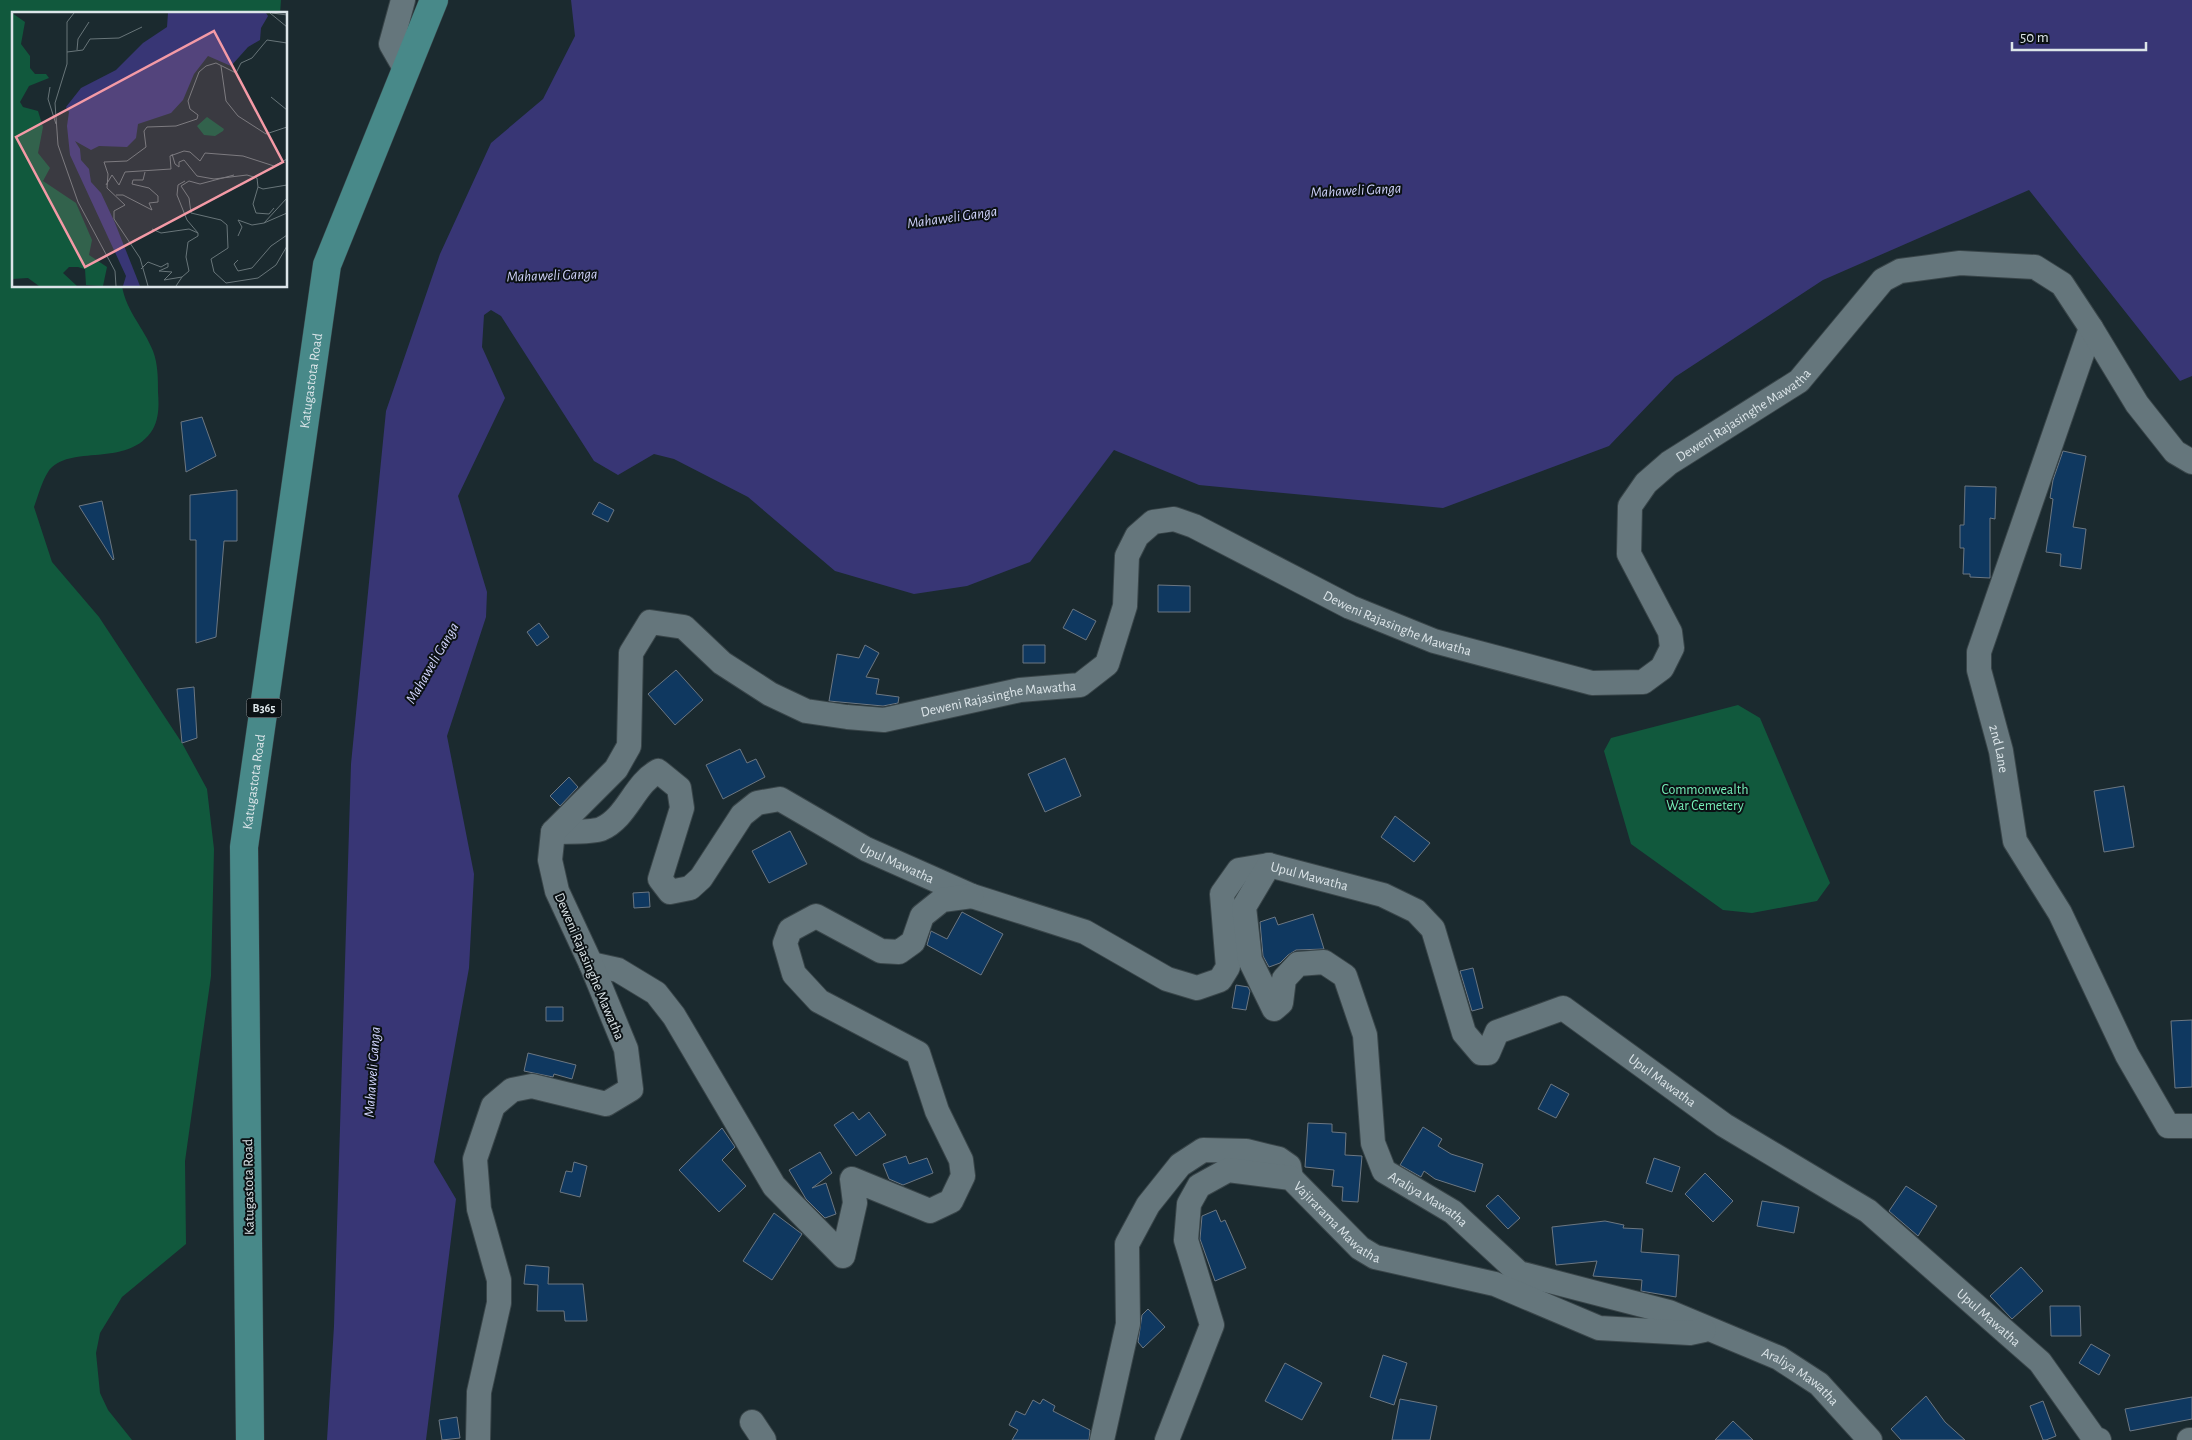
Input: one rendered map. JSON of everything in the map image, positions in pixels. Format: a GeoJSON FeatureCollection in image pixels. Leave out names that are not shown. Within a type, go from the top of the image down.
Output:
{"type":"FeatureCollection","features":[{"type":"Feature","properties":{"kind":"main road","name":"Katugastota Road"},"geometry":{"type":"LineString","coordinates":[[250,1440],[244,847],[327,265],[434,0]]}},
{"type":"Feature","properties":{"kind":"street"},"geometry":{"type":"LineString","coordinates":[[403,0],[391,44],[406,70]]}},
{"type":"Feature","properties":{"kind":"street","name":"Deweni Rajasinghe Mawatha"},"geometry":{"type":"LineString","coordinates":[[478,1440],[479,1392],[500,1303],[499,1280],[479,1209],[475,1159],[493,1106],[512,1090],[532,1086],[606,1104],[631,1089],[626,1049],[592,964],[557,891],[550,860],[553,832],[616,769],[629,746],[631,653],[650,622],[684,627],[722,663],[770,694],[806,711],[884,720],[1020,690],[1080,685],[1107,664],[1125,606],[1127,556],[1137,536],[1153,522],[1174,519],[1194,526],[1350,607],[1434,641],[1592,683],[1643,682],[1662,668],[1672,648],[1670,632],[1629,554],[1630,506],[1646,483],[1669,463],[1799,381],[1883,280],[1900,271],[1960,263],[2035,267],[2062,284],[2137,404],[2175,452],[2192,462]]}},
{"type":"Feature","properties":{"kind":"street","name":"2nd Lane"},"geometry":{"type":"LineString","coordinates":[[2091,328],[1979,652],[1978,670],[2001,751],[2014,841],[2060,913],[2127,1055],[2168,1126],[2192,1126]]}},
{"type":"Feature","properties":{"kind":"street","name":"Upul Mawatha"},"geometry":{"type":"LineString","coordinates":[[553,832],[600,829],[616,819],[647,777],[658,771],[679,788],[682,808],[660,878],[670,892],[690,888],[700,878],[742,815],[757,803],[780,799],[866,849],[972,896],[1085,932],[1167,979],[1197,988],[1220,980],[1228,967],[1222,894],[1239,870],[1269,865],[1384,895],[1416,911],[1433,928],[1464,1033],[1481,1053],[1488,1053],[1497,1032],[1562,1008],[1724,1125],[1868,1211],[2040,1362],[2094,1438],[2099,1440]]}},
{"type":"Feature","properties":{"kind":"street","name":"Araliya Mawatha"},"geometry":{"type":"LineString","coordinates":[[1269,865],[1244,907],[1250,960],[1274,1009],[1281,1003],[1284,979],[1298,964],[1324,962],[1345,976],[1365,1035],[1373,1143],[1384,1171],[1453,1212],[1519,1273],[1669,1312],[1779,1358],[1819,1384],[1870,1440]]}},
{"type":"Feature","properties":{"kind":"street"},"geometry":{"type":"LineString","coordinates":[[592,964],[618,970],[656,993],[674,1016],[774,1186],[843,1256],[855,1203],[852,1179],[930,1211],[951,1201],[963,1176],[960,1160],[937,1111],[918,1053],[819,1001],[794,974],[785,944],[790,930],[816,916],[881,951],[899,952],[912,942],[922,916],[942,900],[972,896]]}},
{"type":"Feature","properties":{"kind":"street"},"geometry":{"type":"LineString","coordinates":[[1102,1440],[1128,1324],[1127,1244],[1148,1206],[1180,1165],[1203,1150],[1246,1151],[1279,1159],[1289,1166],[1291,1178]]}},
{"type":"Feature","properties":{"kind":"street","name":"Vajirarama Mawatha"},"geometry":{"type":"LineString","coordinates":[[1167,1440],[1212,1325],[1186,1240],[1189,1204],[1199,1186],[1228,1170],[1291,1178],[1360,1248],[1375,1257],[1495,1284],[1599,1328],[1690,1333],[1710,1329]]}},
{"type":"Feature","properties":{"kind":"green space"},"geometry":{"type":"Polygon","coordinates":[[[0,0],[281,0],[280,12],[12,12],[12,288],[122,288],[127,303],[153,351],[158,377],[156,420],[153,429],[142,441],[129,449],[114,453],[70,458],[58,463],[48,472],[34,507],[52,562],[99,617],[182,743],[207,789],[214,849],[211,976],[185,1161],[186,1244],[122,1297],[100,1333],[96,1353],[100,1393],[108,1410],[132,1440],[0,1440],[0,0]]]}},
{"type":"Feature","properties":{"kind":"green space","name":"Commonwealth War Cemetery"},"geometry":{"type":"Polygon","coordinates":[[[1738,705],[1760,718],[1830,883],[1817,901],[1752,913],[1723,910],[1631,844],[1604,751],[1611,738],[1738,705]]]}},
{"type":"Feature","properties":{"kind":"water","name":"Mahaweli Ganga"},"geometry":{"type":"Polygon","coordinates":[[[571,0],[2192,0],[2192,376],[2180,381],[2029,190],[1823,280],[1675,377],[1609,446],[1443,508],[1199,485],[1114,450],[1030,562],[967,586],[914,594],[835,571],[748,497],[674,459],[654,454],[618,475],[594,461],[501,316],[491,310],[484,315],[482,347],[505,398],[458,496],[487,592],[486,617],[447,736],[474,874],[469,968],[434,1162],[456,1199],[426,1440],[327,1440],[334,1326],[351,764],[386,411],[440,254],[491,143],[543,99],[575,36],[571,0]]]}},
{"type":"Feature","properties":{"kind":"building"},"geometry":{"type":"Polygon","coordinates":[[[202,417],[216,456],[186,472],[181,422],[202,417]]]}},
{"type":"Feature","properties":{"kind":"building"},"geometry":{"type":"Polygon","coordinates":[[[2063,451],[2086,456],[2073,527],[2086,529],[2081,569],[2060,566],[2061,554],[2046,552],[2053,499],[2050,498],[2053,480],[2063,451]]]}},
{"type":"Feature","properties":{"kind":"building"},"geometry":{"type":"Polygon","coordinates":[[[1965,486],[1996,487],[1995,519],[1990,518],[1990,578],[1970,577],[1970,574],[1963,574],[1964,548],[1960,548],[1960,525],[1964,525],[1965,486]]]}},
{"type":"Feature","properties":{"kind":"building"},"geometry":{"type":"Polygon","coordinates":[[[237,490],[237,541],[224,541],[216,637],[196,643],[196,540],[190,540],[190,495],[237,490]]]}},
{"type":"Feature","properties":{"kind":"building"},"geometry":{"type":"Polygon","coordinates":[[[102,501],[114,559],[113,560],[79,506],[102,501]]]}},
{"type":"Feature","properties":{"kind":"building"},"geometry":{"type":"Polygon","coordinates":[[[599,502],[614,510],[608,522],[592,514],[599,502]]]}},
{"type":"Feature","properties":{"kind":"building"},"geometry":{"type":"Polygon","coordinates":[[[1158,585],[1190,586],[1190,612],[1158,612],[1158,585]]]}},
{"type":"Feature","properties":{"kind":"building"},"geometry":{"type":"Polygon","coordinates":[[[1073,609],[1096,621],[1086,640],[1063,628],[1073,609]]]}},
{"type":"Feature","properties":{"kind":"building"},"geometry":{"type":"Polygon","coordinates":[[[539,623],[549,637],[537,646],[527,632],[539,623]]]}},
{"type":"Feature","properties":{"kind":"building"},"geometry":{"type":"Polygon","coordinates":[[[865,645],[879,653],[866,677],[879,679],[876,694],[899,697],[898,703],[883,706],[829,701],[837,654],[859,658],[865,645]]]}},
{"type":"Feature","properties":{"kind":"building"},"geometry":{"type":"Polygon","coordinates":[[[1023,645],[1045,645],[1045,663],[1023,663],[1023,645]]]}},
{"type":"Feature","properties":{"kind":"building"},"geometry":{"type":"Polygon","coordinates":[[[676,670],[703,700],[675,725],[648,694],[676,670]]]}},
{"type":"Feature","properties":{"kind":"building"},"geometry":{"type":"Polygon","coordinates":[[[194,687],[197,738],[182,743],[177,689],[194,687]]]}},
{"type":"Feature","properties":{"kind":"building"},"geometry":{"type":"Polygon","coordinates":[[[740,749],[747,763],[756,759],[765,777],[723,799],[706,765],[740,749]]]}},
{"type":"Feature","properties":{"kind":"building"},"geometry":{"type":"Polygon","coordinates":[[[1065,758],[1081,796],[1045,812],[1028,774],[1065,758]]]}},
{"type":"Feature","properties":{"kind":"building"},"geometry":{"type":"Polygon","coordinates":[[[569,777],[578,787],[560,806],[550,796],[569,777]]]}},
{"type":"Feature","properties":{"kind":"building"},"geometry":{"type":"Polygon","coordinates":[[[2124,786],[2134,847],[2104,852],[2094,791],[2124,786]]]}},
{"type":"Feature","properties":{"kind":"building"},"geometry":{"type":"Polygon","coordinates":[[[1395,816],[1430,843],[1414,862],[1381,837],[1395,816]]]}},
{"type":"Feature","properties":{"kind":"building"},"geometry":{"type":"Polygon","coordinates":[[[790,831],[807,864],[769,883],[752,851],[790,831]]]}},
{"type":"Feature","properties":{"kind":"building"},"geometry":{"type":"Polygon","coordinates":[[[649,892],[650,907],[634,908],[633,893],[649,892]]]}},
{"type":"Feature","properties":{"kind":"building"},"geometry":{"type":"Polygon","coordinates":[[[962,912],[1003,934],[981,975],[927,945],[931,931],[947,939],[962,912]]]}},
{"type":"Feature","properties":{"kind":"building"},"geometry":{"type":"Polygon","coordinates":[[[1313,914],[1324,949],[1296,950],[1280,963],[1269,967],[1263,956],[1260,922],[1275,917],[1278,925],[1313,914]]]}},
{"type":"Feature","properties":{"kind":"building"},"geometry":{"type":"Polygon","coordinates":[[[1473,968],[1483,1008],[1472,1011],[1460,971],[1473,968]]]}},
{"type":"Feature","properties":{"kind":"building"},"geometry":{"type":"Polygon","coordinates":[[[1236,985],[1248,987],[1250,991],[1246,1010],[1232,1008],[1236,985]]]}},
{"type":"Feature","properties":{"kind":"building"},"geometry":{"type":"Polygon","coordinates":[[[546,1007],[563,1007],[563,1021],[546,1021],[546,1007]]]}},
{"type":"Feature","properties":{"kind":"building"},"geometry":{"type":"Polygon","coordinates":[[[2192,1020],[2192,1087],[2175,1088],[2171,1021],[2192,1020]]]}},
{"type":"Feature","properties":{"kind":"building"},"geometry":{"type":"Polygon","coordinates":[[[528,1053],[576,1065],[572,1079],[554,1074],[553,1077],[524,1071],[528,1053]]]}},
{"type":"Feature","properties":{"kind":"building"},"geometry":{"type":"Polygon","coordinates":[[[1551,1084],[1569,1094],[1556,1118],[1538,1109],[1551,1084]]]}},
{"type":"Feature","properties":{"kind":"building"},"geometry":{"type":"Polygon","coordinates":[[[853,1112],[859,1120],[869,1112],[886,1135],[856,1156],[834,1125],[853,1112]]]}},
{"type":"Feature","properties":{"kind":"building"},"geometry":{"type":"Polygon","coordinates":[[[1308,1123],[1332,1124],[1332,1132],[1346,1133],[1345,1155],[1362,1156],[1358,1202],[1342,1201],[1343,1187],[1332,1186],[1334,1170],[1305,1167],[1308,1123]]]}},
{"type":"Feature","properties":{"kind":"building"},"geometry":{"type":"Polygon","coordinates":[[[1423,1127],[1442,1139],[1438,1146],[1451,1154],[1483,1164],[1475,1192],[1435,1179],[1424,1171],[1421,1177],[1400,1165],[1423,1127]]]}},
{"type":"Feature","properties":{"kind":"building"},"geometry":{"type":"Polygon","coordinates":[[[722,1128],[735,1147],[722,1160],[746,1186],[719,1212],[679,1170],[722,1128]]]}},
{"type":"Feature","properties":{"kind":"building"},"geometry":{"type":"Polygon","coordinates":[[[820,1152],[832,1173],[812,1188],[826,1183],[836,1214],[825,1218],[806,1199],[789,1170],[820,1152]]]}},
{"type":"Feature","properties":{"kind":"building"},"geometry":{"type":"Polygon","coordinates":[[[906,1156],[909,1164],[927,1158],[933,1173],[903,1185],[889,1179],[883,1164],[906,1156]]]}},
{"type":"Feature","properties":{"kind":"building"},"geometry":{"type":"Polygon","coordinates":[[[1654,1158],[1680,1167],[1672,1192],[1646,1183],[1654,1158]]]}},
{"type":"Feature","properties":{"kind":"building"},"geometry":{"type":"Polygon","coordinates":[[[574,1162],[587,1166],[580,1197],[560,1192],[566,1171],[572,1172],[574,1162]]]}},
{"type":"Feature","properties":{"kind":"building"},"geometry":{"type":"Polygon","coordinates":[[[1705,1173],[1733,1201],[1713,1222],[1685,1194],[1705,1173]]]}},
{"type":"Feature","properties":{"kind":"building"},"geometry":{"type":"Polygon","coordinates":[[[1906,1186],[1937,1206],[1918,1236],[1889,1211],[1906,1186]]]}},
{"type":"Feature","properties":{"kind":"building"},"geometry":{"type":"Polygon","coordinates":[[[1498,1195],[1520,1218],[1508,1229],[1486,1206],[1498,1195]]]}},
{"type":"Feature","properties":{"kind":"building"},"geometry":{"type":"Polygon","coordinates":[[[1762,1201],[1799,1207],[1794,1233],[1757,1226],[1762,1201]]]}},
{"type":"Feature","properties":{"kind":"building"},"geometry":{"type":"Polygon","coordinates":[[[1216,1210],[1221,1222],[1225,1220],[1246,1268],[1215,1281],[1200,1239],[1202,1216],[1216,1210]]]}},
{"type":"Feature","properties":{"kind":"building"},"geometry":{"type":"Polygon","coordinates":[[[774,1213],[802,1234],[772,1280],[743,1261],[774,1213]]]}},
{"type":"Feature","properties":{"kind":"building"},"geometry":{"type":"Polygon","coordinates":[[[1605,1221],[1624,1225],[1623,1228],[1643,1229],[1641,1252],[1679,1255],[1676,1297],[1641,1291],[1642,1280],[1593,1276],[1597,1261],[1556,1265],[1552,1227],[1605,1221]]]}},
{"type":"Feature","properties":{"kind":"building"},"geometry":{"type":"Polygon","coordinates":[[[526,1265],[549,1267],[548,1284],[583,1284],[587,1321],[565,1321],[564,1311],[537,1311],[538,1285],[524,1284],[526,1265]]]}},
{"type":"Feature","properties":{"kind":"building"},"geometry":{"type":"Polygon","coordinates":[[[2021,1267],[2043,1291],[2012,1319],[1990,1296],[2021,1267]]]}},
{"type":"Feature","properties":{"kind":"building"},"geometry":{"type":"Polygon","coordinates":[[[2050,1306],[2080,1306],[2081,1336],[2051,1336],[2050,1306]]]}},
{"type":"Feature","properties":{"kind":"building"},"geometry":{"type":"Polygon","coordinates":[[[1148,1309],[1165,1327],[1143,1348],[1138,1342],[1142,1315],[1148,1309]]]}},
{"type":"Feature","properties":{"kind":"building"},"geometry":{"type":"Polygon","coordinates":[[[2091,1344],[2110,1355],[2099,1375],[2079,1363],[2091,1344]]]}},
{"type":"Feature","properties":{"kind":"building"},"geometry":{"type":"Polygon","coordinates":[[[1383,1355],[1407,1363],[1394,1405],[1370,1397],[1383,1355]]]}},
{"type":"Feature","properties":{"kind":"building"},"geometry":{"type":"Polygon","coordinates":[[[1285,1363],[1322,1383],[1302,1420],[1265,1401],[1285,1363]]]}},
{"type":"Feature","properties":{"kind":"building"},"geometry":{"type":"Polygon","coordinates":[[[1926,1396],[1945,1422],[1965,1440],[1901,1440],[1891,1429],[1926,1396]]]}},
{"type":"Feature","properties":{"kind":"building"},"geometry":{"type":"Polygon","coordinates":[[[2192,1397],[2192,1419],[2130,1431],[2125,1409],[2192,1397]]]}},
{"type":"Feature","properties":{"kind":"building"},"geometry":{"type":"Polygon","coordinates":[[[1043,1399],[1055,1406],[1053,1411],[1090,1430],[1089,1440],[1012,1440],[1018,1430],[1009,1425],[1016,1411],[1025,1415],[1033,1400],[1040,1404],[1043,1399]]]}},
{"type":"Feature","properties":{"kind":"building"},"geometry":{"type":"Polygon","coordinates":[[[1400,1399],[1437,1406],[1430,1440],[1392,1440],[1400,1399]]]}},
{"type":"Feature","properties":{"kind":"building"},"geometry":{"type":"Polygon","coordinates":[[[2043,1401],[2056,1436],[2046,1440],[2043,1440],[2030,1406],[2043,1401]]]}},
{"type":"Feature","properties":{"kind":"building"},"geometry":{"type":"Polygon","coordinates":[[[457,1417],[460,1438],[442,1440],[439,1420],[457,1417]]]}},
{"type":"Feature","properties":{"kind":"building"},"geometry":{"type":"Polygon","coordinates":[[[1733,1421],[1753,1440],[1715,1440],[1733,1421]]]}}]}
